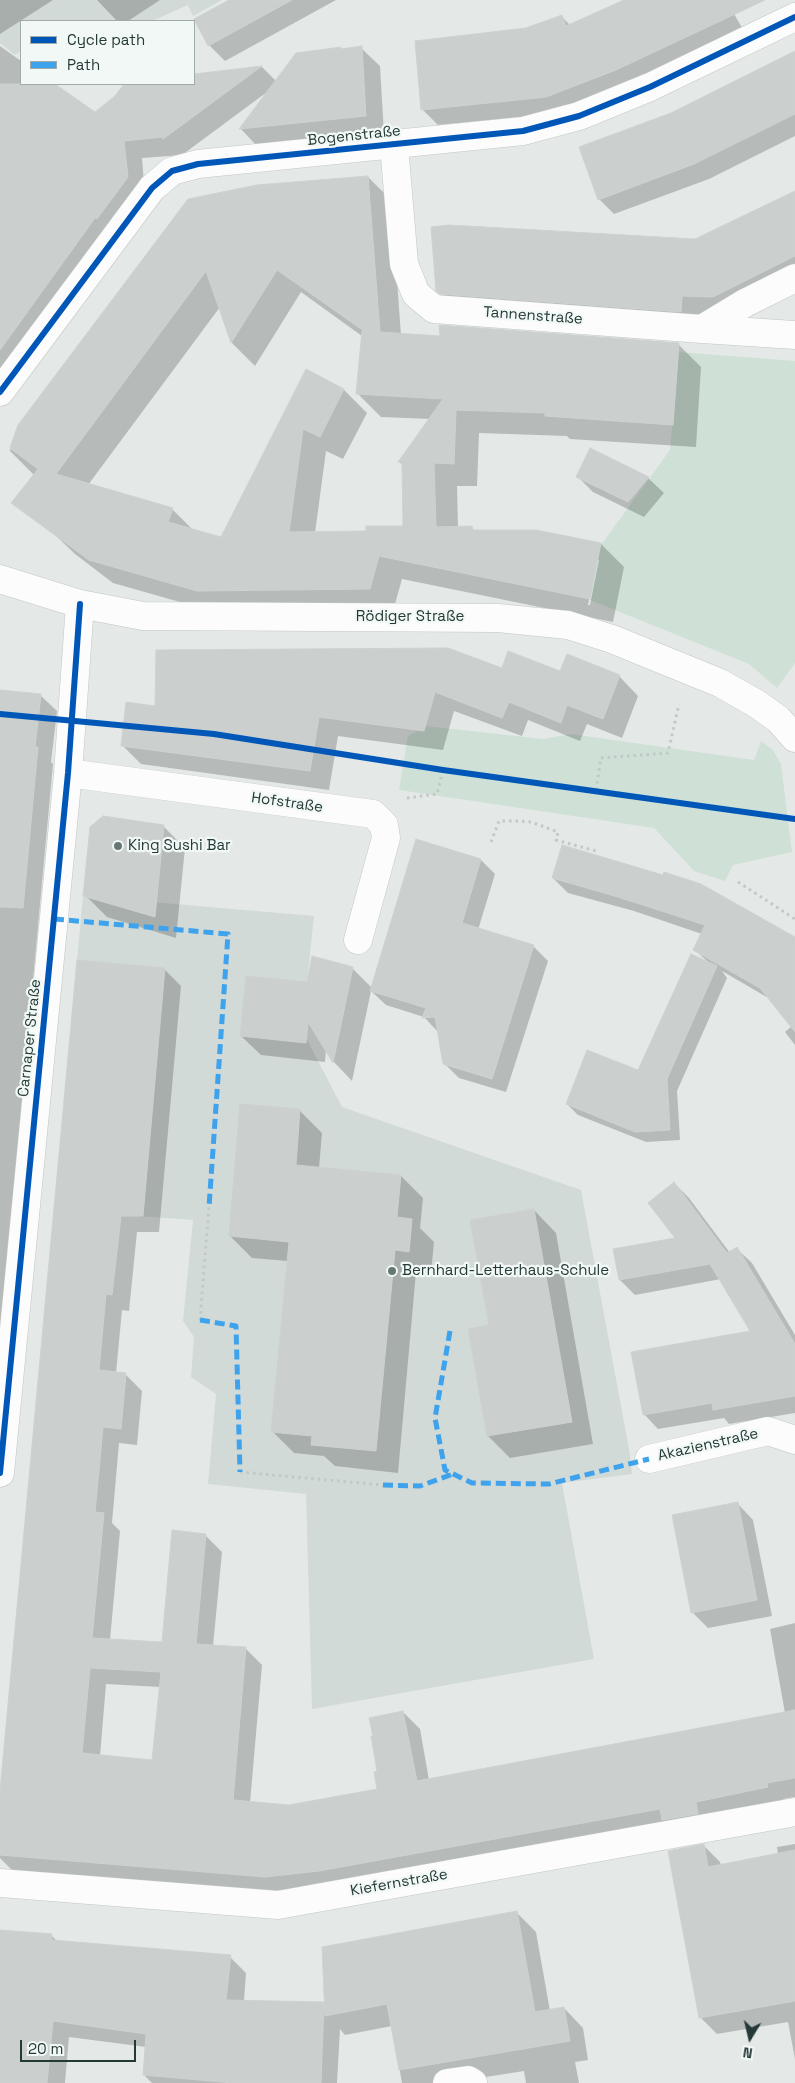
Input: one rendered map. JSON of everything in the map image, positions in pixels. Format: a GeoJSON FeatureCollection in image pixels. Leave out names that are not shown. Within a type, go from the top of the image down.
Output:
{"type":"FeatureCollection","features":[{"type":"Feature","properties":{"kind":"street","name":"Bogenstraße"},"geometry":{"type":"LineString","coordinates":[[0,392],[152,188],[172,171],[198,164],[523,131],[579,116],[650,88],[795,17]]}},
{"type":"Feature","properties":{"kind":"street","name":"Tannenstraße"},"geometry":{"type":"LineString","coordinates":[[394,145],[404,264],[416,294],[434,309],[795,335]]}},
{"type":"Feature","properties":{"kind":"street"},"geometry":{"type":"LineString","coordinates":[[702,329],[745,303],[795,278]]}},
{"type":"Feature","properties":{"kind":"street","name":"Rödiger Straße"},"geometry":{"type":"LineString","coordinates":[[0,579],[80,604],[143,616],[498,618],[568,625],[612,638],[686,668],[757,704],[778,719],[795,738]]}},
{"type":"Feature","properties":{"kind":"street","name":"Carnaper Straße"},"geometry":{"type":"LineString","coordinates":[[0,1473],[7,1327],[68,774],[80,604]]}},
{"type":"Feature","properties":{"kind":"street","name":"Hofstraße"},"geometry":{"type":"LineString","coordinates":[[68,774],[373,814],[384,825],[386,838],[358,940]]}},
{"type":"Feature","properties":{"kind":"street","name":"Akazienstraße"},"geometry":{"type":"LineString","coordinates":[[649,1459],[768,1431],[795,1440]]}},
{"type":"Feature","properties":{"kind":"street","name":"Kiefernstraße"},"geometry":{"type":"LineString","coordinates":[[0,1883],[278,1905],[795,1812]]}},
{"type":"Feature","properties":{"kind":"street"},"geometry":{"type":"LineString","coordinates":[[447,2083],[468,2080],[474,2083]]}},
{"type":"Feature","properties":{"kind":"path"},"geometry":{"type":"LineString","coordinates":[[596,790],[601,758],[668,753],[686,668]]}},
{"type":"Feature","properties":{"kind":"path"},"geometry":{"type":"LineString","coordinates":[[399,798],[437,794],[443,770]]}},
{"type":"Feature","properties":{"kind":"path"},"geometry":{"type":"LineString","coordinates":[[491,842],[499,821],[531,822],[558,832],[556,840],[596,851]]}},
{"type":"Feature","properties":{"kind":"path"},"geometry":{"type":"LineString","coordinates":[[738,882],[795,918]]}},
{"type":"Feature","properties":{"kind":"path"},"geometry":{"type":"LineString","coordinates":[[200,1320],[209,1207]]}},
{"type":"Feature","properties":{"kind":"path"},"geometry":{"type":"LineString","coordinates":[[240,1472],[383,1485]]}},
{"type":"Feature","properties":{"kind":"shaded area"},"geometry":{"type":"Polygon","coordinates":[[[0,0],[222,0],[193,16],[188,5],[154,20],[20,20],[20,52],[15,55],[0,43],[0,0]]]}},
{"type":"Feature","properties":{"kind":"shaded area","name":"Bernhard-Letterhaus-Schule"},"geometry":{"type":"Polygon","coordinates":[[[83,896],[314,916],[302,1030],[342,1107],[581,1190],[632,1474],[562,1483],[594,1659],[312,1709],[306,1494],[208,1484],[216,1394],[191,1377],[194,1337],[183,1321],[193,1220],[54,1210],[83,896]]]}},
{"type":"Feature","properties":{"kind":"green space"},"geometry":{"type":"Polygon","coordinates":[[[679,352],[795,361],[795,663],[777,688],[749,664],[590,600],[601,545],[670,450],[679,352]]]}},
{"type":"Feature","properties":{"kind":"green space"},"geometry":{"type":"Polygon","coordinates":[[[426,726],[543,739],[571,734],[754,760],[761,741],[773,750],[781,764],[792,852],[733,865],[725,881],[694,871],[654,828],[399,790],[408,736],[426,726]]]}},
{"type":"Feature","properties":{"kind":"building"},"geometry":{"type":"Polygon","coordinates":[[[229,0],[292,0],[208,46],[194,19],[229,0]]]}},
{"type":"Feature","properties":{"kind":"building"},"geometry":{"type":"Polygon","coordinates":[[[624,0],[765,0],[616,70],[546,97],[421,110],[415,41],[526,28],[562,15],[566,26],[624,0]]]}},
{"type":"Feature","properties":{"kind":"building"},"geometry":{"type":"Polygon","coordinates":[[[362,46],[366,116],[239,129],[296,53],[362,46]]]}},
{"type":"Feature","properties":{"kind":"building"},"geometry":{"type":"Polygon","coordinates":[[[795,51],[795,114],[694,164],[598,200],[579,147],[671,113],[795,51]]]}},
{"type":"Feature","properties":{"kind":"building"},"geometry":{"type":"Polygon","coordinates":[[[262,66],[163,139],[161,133],[162,137],[124,141],[128,177],[97,219],[95,218],[0,350],[0,84],[56,85],[95,112],[115,96],[123,85],[195,85],[195,74],[262,66]]]}},
{"type":"Feature","properties":{"kind":"building"},"geometry":{"type":"Polygon","coordinates":[[[368,176],[380,332],[440,336],[439,325],[679,343],[673,425],[545,416],[545,413],[456,410],[454,464],[434,463],[436,527],[472,526],[473,530],[536,530],[601,543],[590,599],[379,556],[370,589],[197,591],[89,560],[11,503],[38,469],[10,448],[18,425],[188,199],[257,185],[368,176]],[[277,270],[231,343],[206,271],[56,474],[173,508],[168,522],[221,537],[306,369],[344,389],[320,437],[303,429],[289,532],[366,531],[366,526],[403,526],[402,462],[398,462],[443,399],[356,394],[362,331],[364,331],[277,270]]]}},
{"type":"Feature","properties":{"kind":"building"},"geometry":{"type":"Polygon","coordinates":[[[795,191],[795,256],[713,297],[682,296],[681,312],[440,294],[436,291],[431,227],[449,225],[695,239],[795,191]]]}},
{"type":"Feature","properties":{"kind":"building"},"geometry":{"type":"Polygon","coordinates":[[[590,448],[649,477],[628,502],[576,477],[590,448]]]}},
{"type":"Feature","properties":{"kind":"building"},"geometry":{"type":"Polygon","coordinates":[[[448,648],[502,668],[508,651],[560,671],[567,654],[620,675],[603,719],[567,705],[561,723],[509,702],[502,718],[435,692],[424,731],[319,717],[310,771],[121,746],[126,702],[155,706],[156,650],[448,648]]]}},
{"type":"Feature","properties":{"kind":"building"},"geometry":{"type":"Polygon","coordinates":[[[0,690],[41,694],[35,747],[38,747],[23,908],[0,907],[0,690]]]}},
{"type":"Feature","properties":{"kind":"building"},"geometry":{"type":"Polygon","coordinates":[[[103,816],[164,825],[155,917],[83,896],[90,827],[103,816]]]}},
{"type":"Feature","properties":{"kind":"building"},"geometry":{"type":"Polygon","coordinates":[[[416,839],[481,859],[462,923],[534,945],[492,1079],[443,1064],[435,1017],[422,1018],[426,1008],[370,991],[416,839]]]}},
{"type":"Feature","properties":{"kind":"building"},"geometry":{"type":"Polygon","coordinates":[[[562,845],[663,875],[664,872],[701,884],[795,937],[795,1032],[760,988],[693,950],[705,925],[552,878],[562,845]]]}},
{"type":"Feature","properties":{"kind":"building"},"geometry":{"type":"Polygon","coordinates":[[[691,954],[717,966],[667,1079],[670,1130],[635,1132],[566,1104],[587,1050],[638,1070],[691,954]]]}},
{"type":"Feature","properties":{"kind":"building"},"geometry":{"type":"Polygon","coordinates":[[[312,956],[353,967],[333,1063],[308,1022],[306,1043],[240,1036],[246,976],[307,982],[312,956]]]}},
{"type":"Feature","properties":{"kind":"building"},"geometry":{"type":"Polygon","coordinates":[[[77,960],[165,968],[143,1216],[121,1216],[112,1295],[106,1294],[99,1370],[126,1373],[121,1429],[103,1427],[95,1512],[104,1513],[92,1638],[162,1642],[172,1530],[206,1534],[196,1644],[246,1647],[233,1800],[289,1805],[377,1789],[374,1772],[377,1771],[369,1718],[403,1711],[417,1781],[795,1710],[795,1778],[767,1783],[768,1787],[696,1802],[698,1814],[662,1820],[660,1809],[319,1871],[265,1877],[0,1855],[0,1791],[77,960]],[[90,1668],[82,1753],[152,1760],[161,1672],[90,1668]]]}},
{"type":"Feature","properties":{"kind":"building"},"geometry":{"type":"Polygon","coordinates":[[[240,1104],[300,1109],[296,1165],[401,1175],[397,1217],[412,1219],[409,1252],[395,1250],[376,1451],[311,1445],[312,1436],[271,1432],[289,1242],[229,1236],[240,1104]]]}},
{"type":"Feature","properties":{"kind":"building"},"geometry":{"type":"Polygon","coordinates":[[[674,1182],[727,1253],[737,1247],[795,1344],[795,1396],[713,1410],[712,1403],[643,1415],[631,1352],[750,1331],[710,1264],[619,1280],[613,1249],[675,1238],[648,1203],[674,1182]]]}},
{"type":"Feature","properties":{"kind":"building"},"geometry":{"type":"Polygon","coordinates":[[[534,1209],[572,1422],[487,1436],[468,1329],[489,1325],[470,1220],[534,1209]]]}},
{"type":"Feature","properties":{"kind":"building"},"geometry":{"type":"Polygon","coordinates":[[[738,1502],[757,1600],[691,1613],[672,1515],[738,1502]]]}},
{"type":"Feature","properties":{"kind":"building"},"geometry":{"type":"Polygon","coordinates":[[[704,1844],[708,1867],[795,1850],[795,2001],[699,2018],[668,1851],[704,1844]]]}},
{"type":"Feature","properties":{"kind":"building"},"geometry":{"type":"Polygon","coordinates":[[[517,1911],[535,2012],[564,2007],[570,2041],[399,2070],[387,2004],[325,2016],[322,1947],[517,1911]]]}},
{"type":"Feature","properties":{"kind":"building"},"geometry":{"type":"Polygon","coordinates":[[[0,1930],[52,1934],[52,1940],[231,1955],[226,2000],[324,2002],[321,2083],[233,2083],[143,2075],[146,2034],[53,2021],[47,2083],[0,2083],[0,1930]]]}},
{"type":"Feature","properties":{"kind":"marked path"},"geometry":{"type":"LineString","coordinates":[[54,919],[228,934],[209,1207]]}},
{"type":"Feature","properties":{"kind":"marked path"},"geometry":{"type":"LineString","coordinates":[[200,1320],[236,1326],[240,1472]]}},
{"type":"Feature","properties":{"kind":"marked path"},"geometry":{"type":"LineString","coordinates":[[450,1331],[435,1418],[445,1470],[472,1483],[549,1484],[649,1459]]}},
{"type":"Feature","properties":{"kind":"marked path"},"geometry":{"type":"LineString","coordinates":[[383,1485],[420,1486],[453,1474]]}},
{"type":"Feature","properties":{"kind":"cycle path"},"geometry":{"type":"LineString","coordinates":[[0,392],[152,188],[172,171],[198,164],[523,131],[579,116],[650,87],[795,17]]}},
{"type":"Feature","properties":{"kind":"cycle path"},"geometry":{"type":"LineString","coordinates":[[0,1473],[68,773],[80,604]]}},
{"type":"Feature","properties":{"kind":"cycle path"},"geometry":{"type":"LineString","coordinates":[[0,714],[214,734],[443,770],[795,819]]}},
{"type":"Feature","properties":{"kind":"place","name":"King Sushi Bar"},"geometry":{"type":"Point","coordinates":[118,846]}},
{"type":"Feature","properties":{"kind":"place","name":"Bernhard-Letterhaus-Schule"},"geometry":{"type":"Point","coordinates":[392,1271]}}]}
